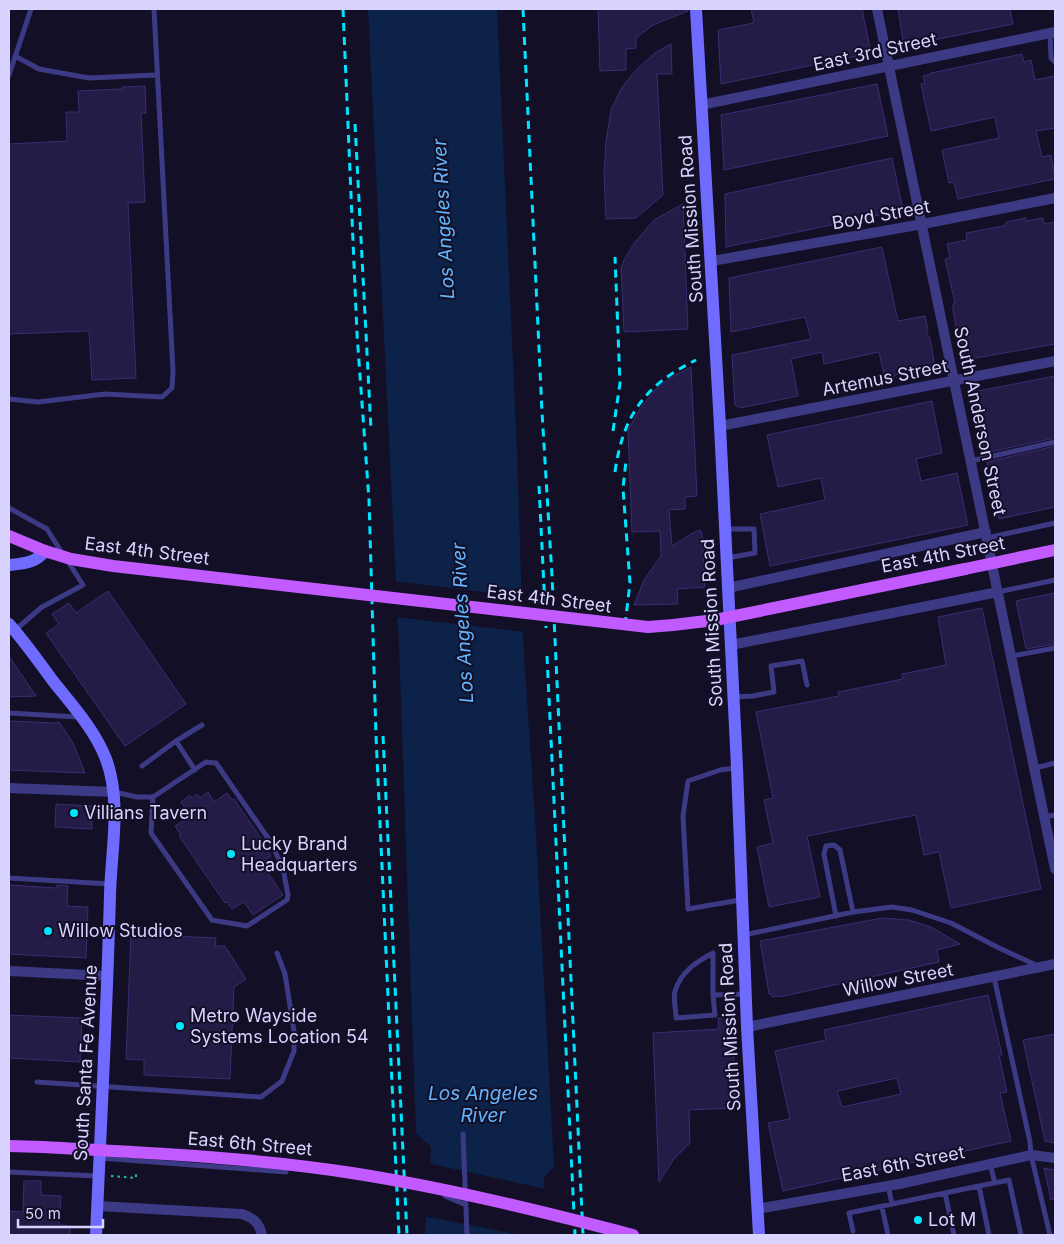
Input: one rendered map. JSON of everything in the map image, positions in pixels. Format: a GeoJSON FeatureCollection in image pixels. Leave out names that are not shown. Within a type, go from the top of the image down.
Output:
{"type":"FeatureCollection","features":[{"type":"Feature","properties":{"kind":"main road","name":"East 4th Street"},"geometry":{"type":"LineString","coordinates":[[9,536],[45,551],[71,559],[113,566],[648,627],[673,626],[715,620],[1055,550]]}},
{"type":"Feature","properties":{"kind":"main road","name":"East 6th Street"},"geometry":{"type":"LineString","coordinates":[[9,1146],[152,1153],[293,1165],[378,1177],[633,1235]]}},
{"type":"Feature","properties":{"kind":"street","name":"South Mission Road"},"geometry":{"type":"LineString","coordinates":[[696,9],[712,261],[734,697],[747,1026],[759,1235]]}},
{"type":"Feature","properties":{"kind":"street","name":"South Anderson Street"},"geometry":{"type":"LineString","coordinates":[[877,9],[1035,768],[1050,816],[1055,869]]}},
{"type":"Feature","properties":{"kind":"street","name":"East 3rd Street"},"geometry":{"type":"LineString","coordinates":[[701,105],[1052,32]]}},
{"type":"Feature","properties":{"kind":"street","name":"Boyd Street"},"geometry":{"type":"LineString","coordinates":[[712,261],[923,224],[1055,198]]}},
{"type":"Feature","properties":{"kind":"street","name":"Artemus Street"},"geometry":{"type":"LineString","coordinates":[[720,426],[1055,361]]}},
{"type":"Feature","properties":{"kind":"street","name":"East 4th Street"},"geometry":{"type":"LineString","coordinates":[[728,588],[987,535]]}},
{"type":"Feature","properties":{"kind":"street"},"geometry":{"type":"LineString","coordinates":[[9,565],[23,564],[34,560],[45,551]]}},
{"type":"Feature","properties":{"kind":"street"},"geometry":{"type":"LineString","coordinates":[[731,644],[998,592]]}},
{"type":"Feature","properties":{"kind":"street","name":"South Santa Fe Avenue"},"geometry":{"type":"LineString","coordinates":[[11,627],[81,717],[103,753],[113,792],[115,819],[110,884],[100,1158],[103,1176],[97,1206],[96,1235]]}},
{"type":"Feature","properties":{"kind":"street"},"geometry":{"type":"LineString","coordinates":[[9,788],[113,792]]}},
{"type":"Feature","properties":{"kind":"street","name":"Willow Street"},"geometry":{"type":"LineString","coordinates":[[747,1026],[1055,964]]}},
{"type":"Feature","properties":{"kind":"street"},"geometry":{"type":"LineString","coordinates":[[9,971],[108,976]]}},
{"type":"Feature","properties":{"kind":"street","name":"East 6th Street"},"geometry":{"type":"LineString","coordinates":[[757,1209],[888,1186],[1031,1155],[1055,1158]]}},
{"type":"Feature","properties":{"kind":"street"},"geometry":{"type":"LineString","coordinates":[[97,1206],[242,1214],[253,1218],[260,1226],[262,1235]]}},
{"type":"Feature","properties":{"kind":"lane"},"geometry":{"type":"LineString","coordinates":[[9,74],[31,9]]}},
{"type":"Feature","properties":{"kind":"lane"},"geometry":{"type":"LineString","coordinates":[[9,399],[38,402],[105,394],[162,397],[172,388],[154,9]]}},
{"type":"Feature","properties":{"kind":"lane"},"geometry":{"type":"LineString","coordinates":[[1052,32],[1052,58],[1055,62]]}},
{"type":"Feature","properties":{"kind":"lane"},"geometry":{"type":"LineString","coordinates":[[15,56],[40,69],[89,78],[156,74]]}},
{"type":"Feature","properties":{"kind":"lane"},"geometry":{"type":"LineString","coordinates":[[971,461],[1055,442]]}},
{"type":"Feature","properties":{"kind":"lane"},"geometry":{"type":"LineString","coordinates":[[9,508],[47,529],[83,585],[42,607],[11,627]]}},
{"type":"Feature","properties":{"kind":"lane"},"geometry":{"type":"LineString","coordinates":[[987,535],[1055,523]]}},
{"type":"Feature","properties":{"kind":"lane"},"geometry":{"type":"LineString","coordinates":[[725,529],[754,529],[756,553],[727,558]]}},
{"type":"Feature","properties":{"kind":"lane"},"geometry":{"type":"LineString","coordinates":[[998,592],[1055,580]]}},
{"type":"Feature","properties":{"kind":"lane"},"geometry":{"type":"LineString","coordinates":[[1012,656],[1055,648]]}},
{"type":"Feature","properties":{"kind":"lane"},"geometry":{"type":"LineString","coordinates":[[734,697],[774,692],[771,666],[802,661],[807,685]]}},
{"type":"Feature","properties":{"kind":"lane"},"geometry":{"type":"LineString","coordinates":[[9,713],[81,717]]}},
{"type":"Feature","properties":{"kind":"lane"},"geometry":{"type":"LineString","coordinates":[[142,766],[202,725]]}},
{"type":"Feature","properties":{"kind":"lane"},"geometry":{"type":"LineString","coordinates":[[176,742],[195,770]]}},
{"type":"Feature","properties":{"kind":"lane"},"geometry":{"type":"LineString","coordinates":[[113,792],[136,797],[153,798],[210,761],[216,762],[270,841],[283,868],[288,895],[287,900],[247,926],[212,920],[151,833],[153,798]]}},
{"type":"Feature","properties":{"kind":"lane"},"geometry":{"type":"LineString","coordinates":[[1035,768],[1055,763]]}},
{"type":"Feature","properties":{"kind":"lane"},"geometry":{"type":"LineString","coordinates":[[737,768],[720,770],[688,781],[683,816],[688,909],[742,899]]}},
{"type":"Feature","properties":{"kind":"lane"},"geometry":{"type":"LineString","coordinates":[[836,916],[824,854],[826,846],[834,845],[840,850],[853,912]]}},
{"type":"Feature","properties":{"kind":"lane"},"geometry":{"type":"LineString","coordinates":[[9,878],[110,884]]}},
{"type":"Feature","properties":{"kind":"lane"},"geometry":{"type":"LineString","coordinates":[[743,935],[853,912],[892,907],[912,910],[951,923],[1039,967]]}},
{"type":"Feature","properties":{"kind":"lane"},"geometry":{"type":"LineString","coordinates":[[37,1082],[261,1097],[282,1081],[294,1051],[294,1031],[285,974],[277,953]]}},
{"type":"Feature","properties":{"kind":"lane"},"geometry":{"type":"LineString","coordinates":[[713,953],[713,995],[714,1015],[676,1018],[674,992],[683,975],[698,961],[713,953]]}},
{"type":"Feature","properties":{"kind":"lane"},"geometry":{"type":"LineString","coordinates":[[994,977],[1030,1142],[1031,1155],[1050,1235]]}},
{"type":"Feature","properties":{"kind":"lane"},"geometry":{"type":"LineString","coordinates":[[713,995],[746,994]]}},
{"type":"Feature","properties":{"kind":"lane"},"geometry":{"type":"LineString","coordinates":[[463,1134],[467,1235]]}},
{"type":"Feature","properties":{"kind":"lane"},"geometry":{"type":"LineString","coordinates":[[100,1158],[286,1172]]}},
{"type":"Feature","properties":{"kind":"lane"},"geometry":{"type":"LineString","coordinates":[[990,1164],[995,1183]]}},
{"type":"Feature","properties":{"kind":"lane"},"geometry":{"type":"LineString","coordinates":[[9,1172],[103,1176]]}},
{"type":"Feature","properties":{"kind":"lane"},"geometry":{"type":"LineString","coordinates":[[853,1231],[849,1213],[1009,1180],[1021,1235]]}},
{"type":"Feature","properties":{"kind":"lane"},"geometry":{"type":"LineString","coordinates":[[888,1186],[892,1204]]}},
{"type":"Feature","properties":{"kind":"lane"},"geometry":{"type":"LineString","coordinates":[[979,1186],[989,1235]]}},
{"type":"Feature","properties":{"kind":"lane"},"geometry":{"type":"LineString","coordinates":[[945,1193],[954,1235]]}},
{"type":"Feature","properties":{"kind":"lane"},"geometry":{"type":"LineString","coordinates":[[445,1196],[466,1205]]}},
{"type":"Feature","properties":{"kind":"lane"},"geometry":{"type":"LineString","coordinates":[[882,1207],[888,1235]]}},
{"type":"Feature","properties":{"kind":"path"},"geometry":{"type":"LineString","coordinates":[[103,1176],[136,1178],[136,1172]]}},
{"type":"Feature","properties":{"kind":"water","name":"Los Angeles River"},"geometry":{"type":"Polygon","coordinates":[[[368,9],[497,9],[517,452],[523,639],[554,1167],[544,1177],[543,1235],[425,1235],[431,1147],[416,1133],[399,645],[368,9]]]}},
{"type":"Feature","properties":{"kind":"pier"},"geometry":{"type":"Polygon","coordinates":[[[393,581],[525,597],[525,632],[395,617],[393,581]]]}},
{"type":"Feature","properties":{"kind":"pier"},"geometry":{"type":"Polygon","coordinates":[[[427,1163],[546,1189],[545,1235],[520,1235],[423,1216],[427,1163]]]}},
{"type":"Feature","properties":{"kind":"building"},"geometry":{"type":"Polygon","coordinates":[[[598,9],[688,9],[688,11],[653,25],[636,38],[636,48],[626,49],[626,70],[600,71],[598,9]]]}},
{"type":"Feature","properties":{"kind":"building"},"geometry":{"type":"Polygon","coordinates":[[[751,9],[862,9],[871,53],[721,84],[718,30],[754,23],[751,9]]]}},
{"type":"Feature","properties":{"kind":"building"},"geometry":{"type":"Polygon","coordinates":[[[898,9],[1010,9],[1013,24],[904,46],[898,9]]]}},
{"type":"Feature","properties":{"kind":"building"},"geometry":{"type":"Polygon","coordinates":[[[671,44],[672,74],[657,74],[663,195],[636,218],[606,219],[604,174],[611,110],[622,87],[637,69],[655,53],[671,44]]]}},
{"type":"Feature","properties":{"kind":"building"},"geometry":{"type":"Polygon","coordinates":[[[1022,54],[1024,62],[1031,60],[1035,80],[1055,76],[1055,128],[1036,131],[1042,157],[1051,155],[1055,179],[958,199],[954,182],[949,183],[942,150],[999,138],[995,117],[931,131],[921,84],[925,83],[923,76],[1022,54]]]}},
{"type":"Feature","properties":{"kind":"building"},"geometry":{"type":"Polygon","coordinates":[[[877,84],[888,136],[724,170],[721,115],[877,84]]]}},
{"type":"Feature","properties":{"kind":"building"},"geometry":{"type":"Polygon","coordinates":[[[145,86],[146,113],[141,113],[145,202],[128,203],[136,378],[92,380],[89,331],[9,334],[9,144],[67,141],[66,112],[79,112],[78,91],[145,86]]]}},
{"type":"Feature","properties":{"kind":"building"},"geometry":{"type":"Polygon","coordinates":[[[892,158],[903,210],[726,247],[725,194],[892,158]]]}},
{"type":"Feature","properties":{"kind":"building"},"geometry":{"type":"Polygon","coordinates":[[[683,204],[688,329],[624,332],[621,268],[624,260],[635,242],[654,220],[683,204]]]}},
{"type":"Feature","properties":{"kind":"building"},"geometry":{"type":"Polygon","coordinates":[[[1026,218],[1026,221],[1043,218],[1044,224],[1055,222],[1055,344],[965,360],[959,328],[956,328],[953,309],[953,304],[955,303],[945,259],[950,258],[947,244],[967,240],[966,233],[1004,226],[1006,222],[1026,218]]]}},
{"type":"Feature","properties":{"kind":"building"},"geometry":{"type":"Polygon","coordinates":[[[882,247],[898,321],[925,316],[928,330],[926,333],[930,338],[935,368],[903,375],[899,373],[885,379],[879,352],[824,364],[822,352],[791,359],[798,396],[740,408],[735,405],[732,355],[811,339],[805,317],[731,332],[729,278],[882,247]]]}},
{"type":"Feature","properties":{"kind":"building"},"geometry":{"type":"Polygon","coordinates":[[[691,367],[697,496],[685,497],[685,509],[669,510],[672,546],[693,533],[700,530],[702,532],[705,587],[677,589],[678,604],[634,605],[644,580],[661,556],[660,531],[632,532],[628,430],[640,409],[655,390],[670,378],[691,367]]]}},
{"type":"Feature","properties":{"kind":"building"},"geometry":{"type":"Polygon","coordinates":[[[1055,376],[1055,438],[985,453],[973,392],[1055,376]]]}},
{"type":"Feature","properties":{"kind":"building"},"geometry":{"type":"Polygon","coordinates":[[[932,401],[942,453],[916,459],[921,481],[957,473],[968,525],[770,566],[760,514],[825,500],[821,478],[778,487],[767,435],[932,401]]]}},
{"type":"Feature","properties":{"kind":"building"},"geometry":{"type":"Polygon","coordinates":[[[1055,446],[1055,507],[999,519],[987,462],[1055,446]]]}},
{"type":"Feature","properties":{"kind":"building"},"geometry":{"type":"Polygon","coordinates":[[[108,591],[186,704],[125,746],[46,633],[59,624],[52,614],[69,603],[76,613],[108,591]]]}},
{"type":"Feature","properties":{"kind":"building"},"geometry":{"type":"Polygon","coordinates":[[[1055,593],[1055,644],[1026,649],[1016,601],[1055,593]]]}},
{"type":"Feature","properties":{"kind":"building"},"geometry":{"type":"Polygon","coordinates":[[[982,608],[1041,889],[951,908],[939,852],[924,855],[916,815],[807,836],[820,897],[769,907],[757,847],[773,843],[764,800],[773,798],[756,712],[839,696],[838,692],[903,679],[902,674],[946,665],[938,617],[982,608]]]}},
{"type":"Feature","properties":{"kind":"building"},"geometry":{"type":"Polygon","coordinates":[[[9,656],[36,696],[9,697],[9,656]]]}},
{"type":"Feature","properties":{"kind":"building"},"geometry":{"type":"Polygon","coordinates":[[[9,721],[59,722],[73,743],[85,773],[9,770],[9,721]]]}},
{"type":"Feature","properties":{"kind":"building","name":"Lucky Brand Headquarters"},"geometry":{"type":"Polygon","coordinates":[[[208,792],[214,802],[227,793],[232,800],[234,799],[267,847],[265,848],[271,856],[261,863],[283,895],[253,915],[244,902],[232,909],[227,902],[225,903],[179,836],[181,835],[175,826],[191,816],[181,802],[190,795],[192,798],[197,794],[200,798],[208,792]]]}},
{"type":"Feature","properties":{"kind":"building","name":"Villians Tavern"},"geometry":{"type":"Polygon","coordinates":[[[56,804],[91,806],[92,829],[55,827],[56,804]]]}},
{"type":"Feature","properties":{"kind":"building","name":"Willow Studios"},"geometry":{"type":"Polygon","coordinates":[[[9,885],[56,888],[57,885],[68,886],[67,906],[88,907],[86,958],[9,954],[9,885]]]}},
{"type":"Feature","properties":{"kind":"building"},"geometry":{"type":"Polygon","coordinates":[[[882,918],[909,920],[931,927],[960,944],[937,950],[939,962],[784,996],[772,997],[769,994],[760,941],[882,918]]]}},
{"type":"Feature","properties":{"kind":"building","name":"Metro Wayside Systems Location 54"},"geometry":{"type":"Polygon","coordinates":[[[131,934],[216,938],[215,946],[225,946],[246,979],[234,987],[230,1079],[144,1075],[144,1060],[126,1059],[131,934]]]}},
{"type":"Feature","properties":{"kind":"building"},"geometry":{"type":"Polygon","coordinates":[[[988,995],[1002,1055],[999,1055],[1007,1092],[1000,1093],[1011,1141],[783,1191],[768,1123],[790,1119],[775,1051],[826,1040],[824,1030],[988,995]],[[897,1078],[837,1091],[842,1107],[901,1094],[897,1078]]]}},
{"type":"Feature","properties":{"kind":"building"},"geometry":{"type":"Polygon","coordinates":[[[9,1015],[82,1018],[80,1062],[9,1058],[9,1015]]]}},
{"type":"Feature","properties":{"kind":"building"},"geometry":{"type":"Polygon","coordinates":[[[732,1017],[736,1108],[689,1110],[690,1143],[674,1159],[659,1182],[653,1033],[719,1029],[718,1018],[732,1017]]]}},
{"type":"Feature","properties":{"kind":"building"},"geometry":{"type":"Polygon","coordinates":[[[1055,1034],[1055,1143],[1045,1141],[1023,1040],[1055,1034]]]}},
{"type":"Feature","properties":{"kind":"building"},"geometry":{"type":"Polygon","coordinates":[[[1044,1168],[1055,1170],[1055,1199],[1051,1200],[1044,1168]]]}},
{"type":"Feature","properties":{"kind":"building"},"geometry":{"type":"Polygon","coordinates":[[[24,1181],[41,1181],[41,1195],[61,1196],[59,1225],[70,1226],[70,1235],[9,1235],[9,1211],[23,1212],[24,1181]]]}},
{"type":"Feature","properties":{"kind":"railway"},"geometry":{"type":"LineString","coordinates":[[343,9],[357,334],[369,500],[376,736],[399,1235]]}},
{"type":"Feature","properties":{"kind":"railway"},"geometry":{"type":"LineString","coordinates":[[523,9],[583,1235]]}},
{"type":"Feature","properties":{"kind":"railway"},"geometry":{"type":"LineString","coordinates":[[355,124],[371,429]]}},
{"type":"Feature","properties":{"kind":"railway"},"geometry":{"type":"LineString","coordinates":[[613,431],[620,383],[615,257]]}},
{"type":"Feature","properties":{"kind":"railway"},"geometry":{"type":"LineString","coordinates":[[615,472],[624,434],[639,404],[663,380],[696,360]]}},
{"type":"Feature","properties":{"kind":"railway"},"geometry":{"type":"LineString","coordinates":[[625,625],[630,583],[623,488],[626,461]]}},
{"type":"Feature","properties":{"kind":"railway"},"geometry":{"type":"LineString","coordinates":[[539,486],[546,628]]}},
{"type":"Feature","properties":{"kind":"railway"},"geometry":{"type":"LineString","coordinates":[[547,656],[575,1235]]}},
{"type":"Feature","properties":{"kind":"railway"},"geometry":{"type":"LineString","coordinates":[[383,736],[407,1235]]}},
{"type":"Feature","properties":{"kind":"place","name":"Villians Tavern"},"geometry":{"type":"Point","coordinates":[74,813]}},
{"type":"Feature","properties":{"kind":"place","name":"Lucky Brand Headquarters"},"geometry":{"type":"Point","coordinates":[231,854]}},
{"type":"Feature","properties":{"kind":"place","name":"Willow Studios"},"geometry":{"type":"Point","coordinates":[48,931]}},
{"type":"Feature","properties":{"kind":"place","name":"Metro Wayside Systems Location 54"},"geometry":{"type":"Point","coordinates":[180,1026]}},
{"type":"Feature","properties":{"kind":"place","name":"Lot M"},"geometry":{"type":"Point","coordinates":[918,1220]}}]}
